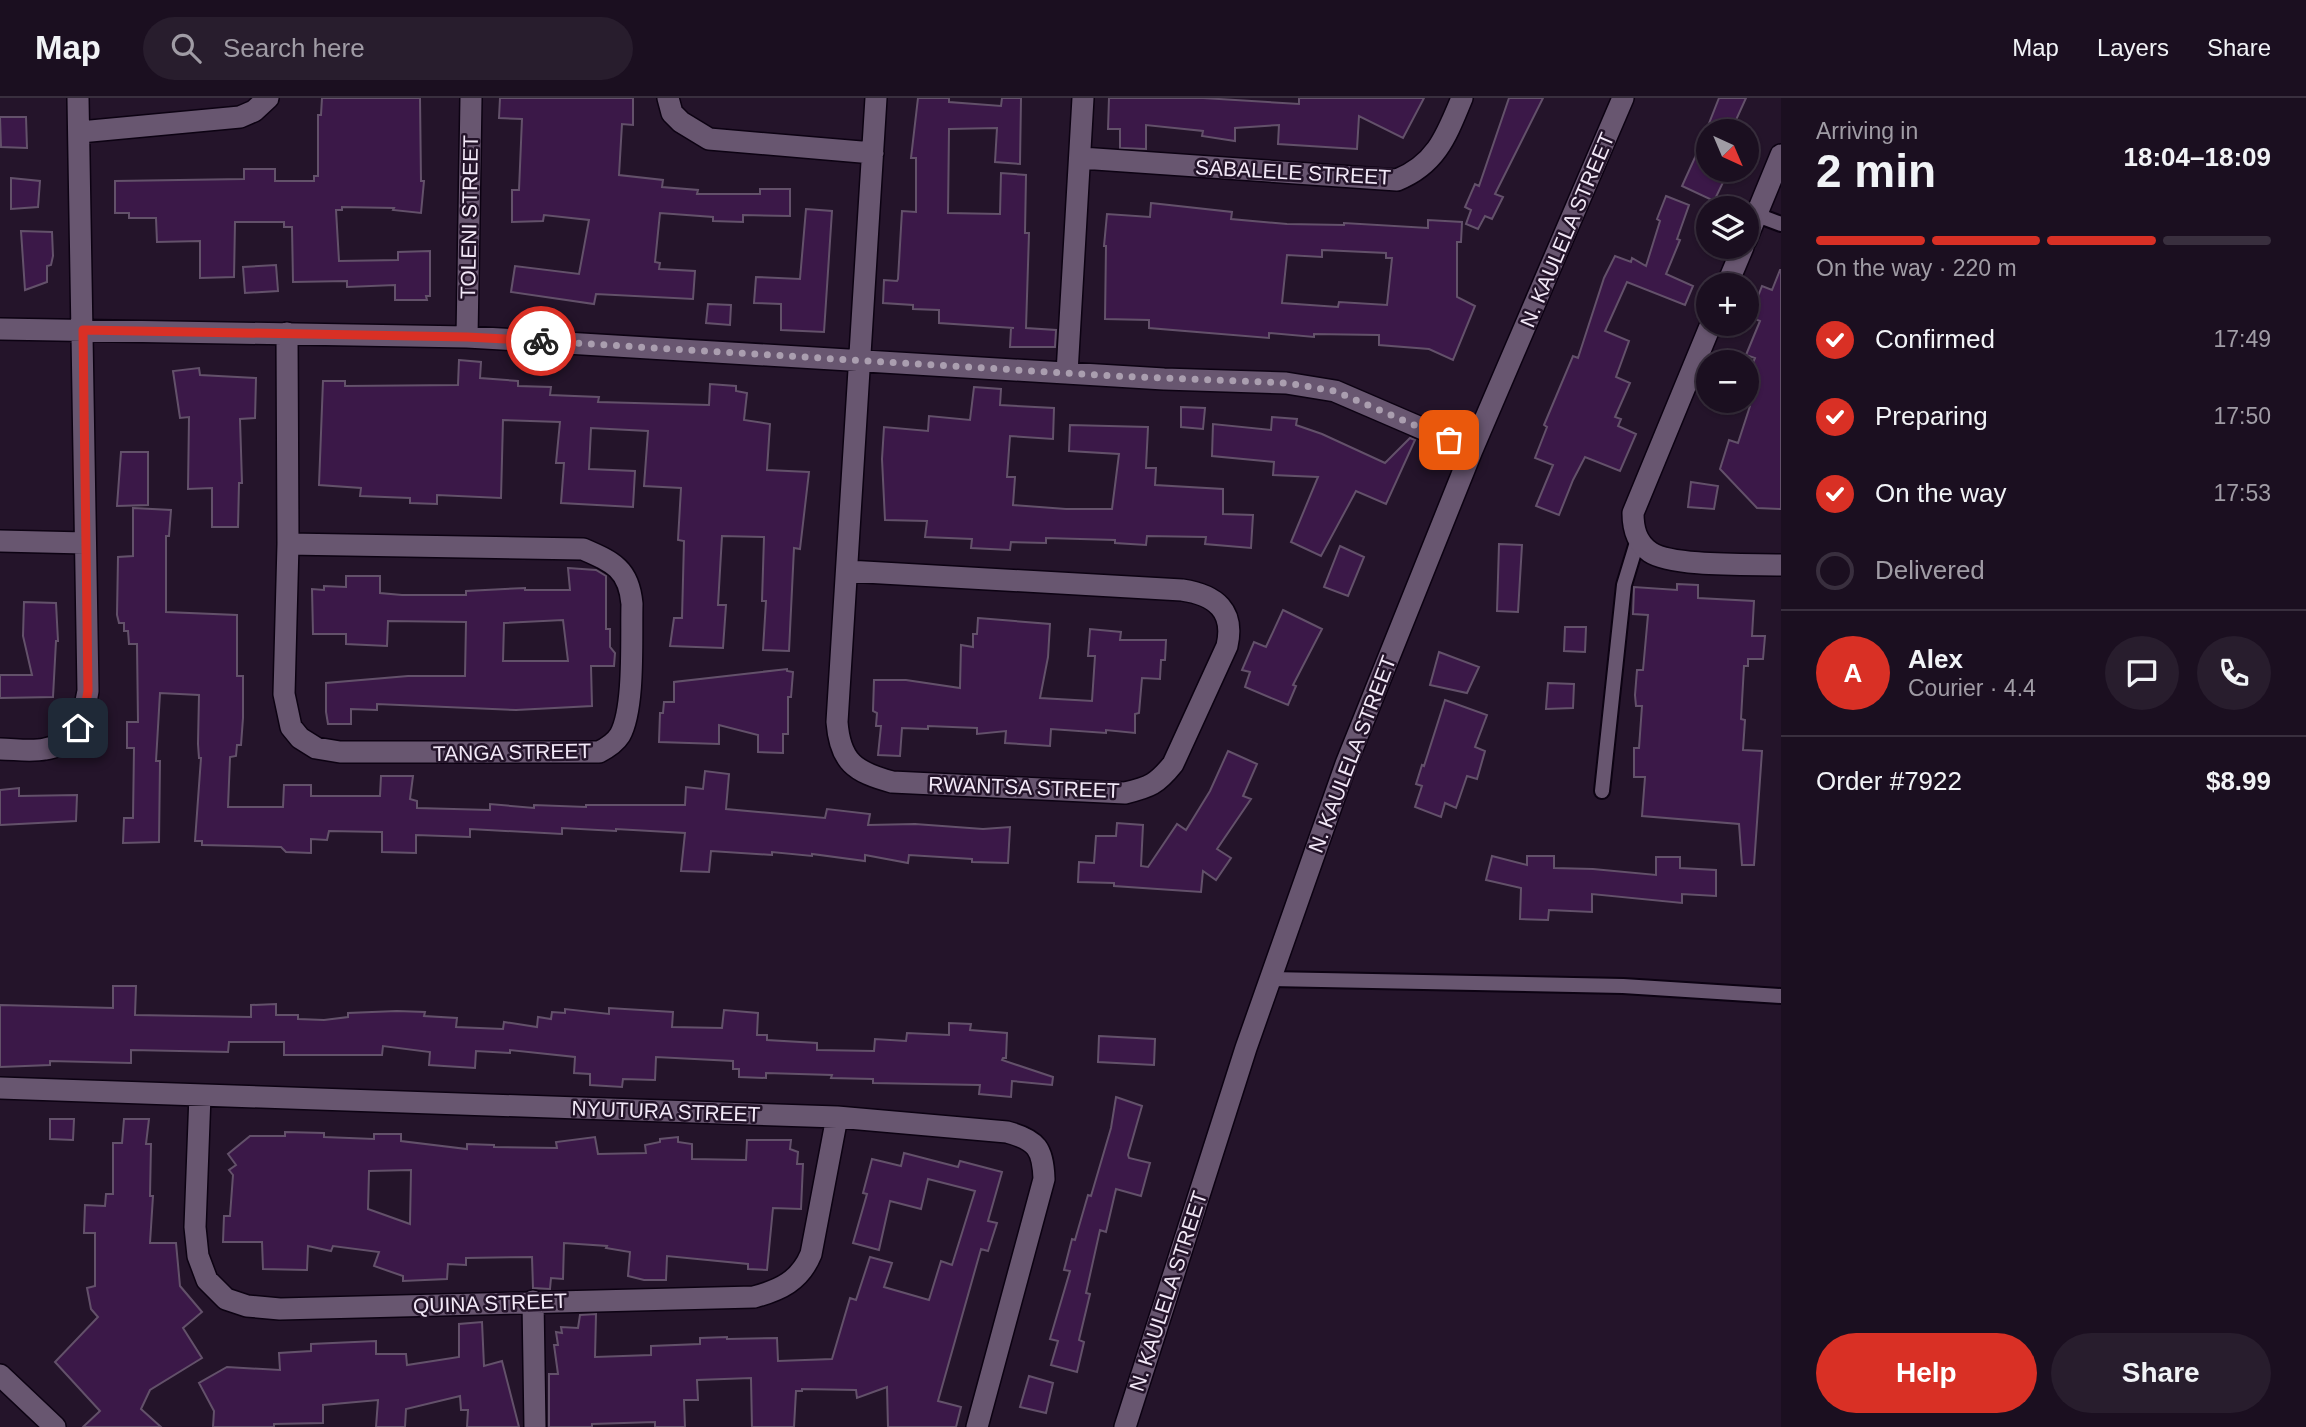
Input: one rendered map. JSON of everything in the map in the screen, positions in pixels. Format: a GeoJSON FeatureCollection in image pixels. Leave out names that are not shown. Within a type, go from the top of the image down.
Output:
{"type":"FeatureCollection","features":[{"type":"Feature","properties":{"kind":"street"},"geometry":{"type":"LineString","coordinates":[[0,749],[45,750],[61,742],[78,728],[84,714],[88,691],[78,98]]}},
{"type":"Feature","properties":{"kind":"street"},"geometry":{"type":"LineString","coordinates":[[80,132],[240,117],[254,111],[268,98]]}},
{"type":"Feature","properties":{"kind":"street","name":"TOLENI STREET"},"geometry":{"type":"LineString","coordinates":[[467,337],[471,98]]}},
{"type":"Feature","properties":{"kind":"street"},"geometry":{"type":"LineString","coordinates":[[668,98],[672,113],[681,122],[709,139],[873,153]]}},
{"type":"Feature","properties":{"kind":"street","name":"RWANTSA STREET"},"geometry":{"type":"LineString","coordinates":[[847,571],[1198,592],[1211,598],[1228,618],[1230,631],[1227,646],[1172,764],[1160,780],[1147,788],[1125,793],[892,782],[858,768],[842,753],[837,722],[876,98]]}},
{"type":"Feature","properties":{"kind":"street"},"geometry":{"type":"LineString","coordinates":[[1067,373],[1083,98]]}},
{"type":"Feature","properties":{"kind":"street","name":"SABALELE STREET"},"geometry":{"type":"LineString","coordinates":[[1081,158],[1397,180],[1412,174],[1444,140],[1462,98]]}},
{"type":"Feature","properties":{"kind":"street","name":"N. KAULELA STREET"},"geometry":{"type":"LineString","coordinates":[[1125,1427],[1270,979],[1346,764],[1472,450],[1623,98]]}},
{"type":"Feature","properties":{"kind":"street"},"geometry":{"type":"LineString","coordinates":[[1759,210],[1781,155]]}},
{"type":"Feature","properties":{"kind":"street"},"geometry":{"type":"LineString","coordinates":[[0,329],[467,337],[1067,373],[1286,383],[1335,391],[1472,450]]}},
{"type":"Feature","properties":{"kind":"street","name":"TANGA STREET"},"geometry":{"type":"LineString","coordinates":[[287,333],[288,544],[284,694],[291,727],[300,738],[316,748],[340,752],[580,753],[599,752],[611,745],[620,735],[628,705],[632,604],[631,589],[622,570],[609,560],[583,549],[288,544]]}},
{"type":"Feature","properties":{"kind":"street"},"geometry":{"type":"LineString","coordinates":[[1706,336],[1633,513],[1633,526],[1638,539],[1651,552],[1674,559],[1781,565]]}},
{"type":"Feature","properties":{"kind":"street"},"geometry":{"type":"LineString","coordinates":[[0,541],[85,543]]}},
{"type":"Feature","properties":{"kind":"street","name":"NYUTURA STREET"},"geometry":{"type":"LineString","coordinates":[[0,1088],[837,1117],[1007,1132],[1027,1137],[1044,1160],[1044,1180],[977,1427]]}},
{"type":"Feature","properties":{"kind":"street","name":"QUINA STREET"},"geometry":{"type":"LineString","coordinates":[[200,1095],[195,1227],[198,1256],[207,1280],[226,1299],[247,1306],[291,1309],[754,1297],[779,1290],[806,1268],[811,1254],[837,1117]]}},
{"type":"Feature","properties":{"kind":"street"},"geometry":{"type":"LineString","coordinates":[[533,1301],[535,1427]]}},
{"type":"Feature","properties":{"kind":"street"},"geometry":{"type":"LineString","coordinates":[[0,1375],[55,1427]]}},
{"type":"Feature","properties":{"kind":"lane"},"geometry":{"type":"LineString","coordinates":[[1759,216],[1781,224]]}},
{"type":"Feature","properties":{"kind":"lane"},"geometry":{"type":"LineString","coordinates":[[1602,791],[1624,584],[1638,539]]}},
{"type":"Feature","properties":{"kind":"lane"},"geometry":{"type":"LineString","coordinates":[[1270,979],[1623,986],[1781,996]]}},
{"type":"Feature","properties":{"kind":"building"},"geometry":{"type":"Polygon","coordinates":[[[322,98],[420,98],[421,181],[424,181],[421,213],[393,210],[394,208],[342,207],[342,210],[336,210],[339,261],[398,260],[398,252],[430,251],[430,296],[426,296],[427,300],[395,300],[395,285],[347,287],[347,281],[293,282],[292,227],[284,227],[284,222],[235,222],[234,277],[200,278],[200,241],[157,242],[156,218],[129,218],[129,213],[115,213],[115,181],[244,179],[244,169],[275,169],[275,181],[314,181],[314,176],[318,176],[318,115],[321,115],[322,98]]]}},
{"type":"Feature","properties":{"kind":"building"},"geometry":{"type":"Polygon","coordinates":[[[500,98],[633,98],[633,125],[622,124],[619,175],[663,180],[662,187],[698,190],[697,194],[760,194],[760,189],[790,189],[790,216],[743,215],[743,222],[713,221],[713,217],[660,213],[655,262],[660,263],[659,269],[695,271],[693,299],[596,294],[594,304],[511,292],[515,266],[579,274],[589,220],[544,215],[543,221],[512,222],[512,190],[519,190],[522,119],[499,118],[500,98]]]}},
{"type":"Feature","properties":{"kind":"building"},"geometry":{"type":"Polygon","coordinates":[[[918,98],[949,98],[949,102],[1001,106],[1002,98],[1021,98],[1020,164],[995,162],[997,128],[949,129],[948,213],[1000,214],[1001,173],[1026,175],[1025,233],[1029,233],[1026,328],[1056,330],[1055,347],[1010,347],[1011,328],[1014,328],[939,323],[939,310],[913,309],[913,305],[883,303],[884,280],[898,279],[902,211],[916,212],[916,158],[911,158],[918,98]]]}},
{"type":"Feature","properties":{"kind":"building"},"geometry":{"type":"Polygon","coordinates":[[[1109,98],[1203,98],[1299,104],[1299,98],[1424,98],[1403,138],[1359,116],[1357,149],[1278,144],[1279,125],[1235,128],[1235,141],[1202,136],[1203,131],[1146,125],[1146,149],[1120,148],[1120,129],[1108,129],[1109,98]]]}},
{"type":"Feature","properties":{"kind":"building"},"geometry":{"type":"Polygon","coordinates":[[[1509,98],[1543,98],[1495,194],[1503,197],[1492,219],[1485,216],[1478,229],[1466,224],[1471,210],[1465,207],[1475,184],[1479,186],[1509,98]]]}},
{"type":"Feature","properties":{"kind":"building"},"geometry":{"type":"Polygon","coordinates":[[[1719,98],[1746,98],[1736,119],[1711,119],[1719,98]]]}},
{"type":"Feature","properties":{"kind":"building"},"geometry":{"type":"Polygon","coordinates":[[[0,117],[26,117],[27,148],[1,147],[0,117]]]}},
{"type":"Feature","properties":{"kind":"building"},"geometry":{"type":"Polygon","coordinates":[[[1696,155],[1696,182],[1723,182],[1716,196],[1703,196],[1682,186],[1696,155]]]}},
{"type":"Feature","properties":{"kind":"building"},"geometry":{"type":"Polygon","coordinates":[[[11,178],[40,181],[38,207],[11,209],[11,178]]]}},
{"type":"Feature","properties":{"kind":"building"},"geometry":{"type":"Polygon","coordinates":[[[1666,196],[1689,205],[1677,239],[1680,240],[1666,274],[1693,286],[1685,305],[1627,282],[1605,331],[1629,341],[1616,377],[1630,383],[1615,417],[1621,419],[1618,426],[1636,434],[1620,471],[1585,457],[1559,515],[1536,506],[1553,465],[1535,458],[1547,427],[1544,425],[1573,356],[1578,358],[1604,278],[1615,256],[1631,262],[1632,258],[1646,266],[1660,221],[1657,219],[1666,196]]]}},
{"type":"Feature","properties":{"kind":"building"},"geometry":{"type":"Polygon","coordinates":[[[1151,203],[1232,212],[1231,219],[1287,224],[1344,223],[1428,228],[1428,220],[1462,222],[1461,242],[1457,242],[1457,297],[1475,306],[1453,360],[1429,349],[1379,345],[1379,335],[1314,334],[1314,337],[1269,333],[1269,338],[1149,328],[1149,320],[1105,319],[1104,246],[1107,214],[1150,217],[1151,203]],[[1322,250],[1322,257],[1287,255],[1282,303],[1338,307],[1339,302],[1387,305],[1392,258],[1386,258],[1386,253],[1322,250]]]}},
{"type":"Feature","properties":{"kind":"building"},"geometry":{"type":"Polygon","coordinates":[[[806,209],[832,211],[824,332],[781,330],[781,304],[754,303],[756,277],[800,279],[806,209]]]}},
{"type":"Feature","properties":{"kind":"building"},"geometry":{"type":"Polygon","coordinates":[[[21,231],[52,232],[53,256],[51,265],[47,266],[47,282],[25,290],[21,231]]]}},
{"type":"Feature","properties":{"kind":"building"},"geometry":{"type":"Polygon","coordinates":[[[276,265],[278,291],[245,293],[243,267],[276,265]]]}},
{"type":"Feature","properties":{"kind":"building"},"geometry":{"type":"Polygon","coordinates":[[[1781,270],[1781,509],[1757,508],[1720,469],[1729,440],[1738,443],[1748,413],[1759,413],[1759,350],[1748,350],[1754,336],[1759,336],[1759,294],[1762,286],[1772,290],[1781,270]]]}},
{"type":"Feature","properties":{"kind":"building"},"geometry":{"type":"Polygon","coordinates":[[[708,304],[731,305],[730,325],[706,323],[708,304]]]}},
{"type":"Feature","properties":{"kind":"building"},"geometry":{"type":"Polygon","coordinates":[[[459,360],[481,362],[480,378],[518,381],[518,386],[551,387],[550,395],[599,397],[598,402],[709,405],[710,384],[736,386],[736,391],[747,393],[744,420],[770,424],[767,470],[809,472],[800,549],[794,548],[789,651],[763,650],[766,601],[762,601],[764,537],[722,536],[718,605],[726,605],[723,648],[670,646],[674,618],[682,618],[684,541],[678,540],[681,488],[644,486],[648,431],[591,428],[589,469],[635,471],[633,507],[561,503],[564,463],[556,463],[560,422],[503,420],[501,498],[437,495],[437,504],[410,503],[410,498],[360,496],[361,488],[319,485],[323,381],[345,381],[345,386],[458,385],[459,360]]]}},
{"type":"Feature","properties":{"kind":"building"},"geometry":{"type":"Polygon","coordinates":[[[199,368],[200,375],[256,378],[255,418],[240,419],[242,483],[239,483],[238,527],[212,527],[212,488],[188,489],[189,417],[180,418],[173,371],[199,368]]]}},
{"type":"Feature","properties":{"kind":"building"},"geometry":{"type":"Polygon","coordinates":[[[974,387],[1001,389],[1000,405],[1054,408],[1053,439],[1010,436],[1007,477],[1015,477],[1013,505],[1112,509],[1119,454],[1069,451],[1070,425],[1148,427],[1146,468],[1156,468],[1155,485],[1223,489],[1223,514],[1253,515],[1251,548],[1205,544],[1206,537],[1147,536],[1146,545],[1115,543],[1115,540],[1046,538],[1046,543],[1011,542],[1010,550],[971,548],[972,539],[925,537],[927,521],[885,520],[882,459],[884,427],[928,431],[929,416],[970,420],[974,387]]]}},
{"type":"Feature","properties":{"kind":"building"},"geometry":{"type":"Polygon","coordinates":[[[1181,407],[1205,408],[1203,429],[1181,427],[1181,407]]]}},
{"type":"Feature","properties":{"kind":"building"},"geometry":{"type":"Polygon","coordinates":[[[1272,417],[1297,419],[1296,425],[1385,463],[1410,438],[1415,440],[1386,504],[1356,491],[1321,556],[1291,542],[1318,477],[1273,475],[1274,462],[1212,456],[1213,424],[1271,430],[1272,417]]]}},
{"type":"Feature","properties":{"kind":"building"},"geometry":{"type":"Polygon","coordinates":[[[121,452],[148,452],[148,505],[117,506],[121,452]]]}},
{"type":"Feature","properties":{"kind":"building"},"geometry":{"type":"Polygon","coordinates":[[[1691,482],[1718,486],[1714,509],[1688,507],[1691,482]]]}},
{"type":"Feature","properties":{"kind":"building"},"geometry":{"type":"Polygon","coordinates":[[[133,508],[171,510],[169,536],[166,536],[166,612],[237,615],[237,676],[243,676],[243,718],[241,745],[237,745],[236,756],[230,757],[228,807],[283,807],[284,785],[311,785],[311,796],[380,796],[381,776],[413,776],[410,799],[417,801],[417,808],[490,810],[490,804],[534,808],[534,805],[685,805],[686,787],[703,789],[705,771],[729,774],[726,809],[825,818],[827,809],[870,814],[868,825],[915,824],[983,829],[1010,827],[1008,863],[909,855],[908,863],[865,855],[865,861],[812,854],[772,852],[772,855],[711,851],[709,872],[681,871],[685,833],[616,829],[562,828],[562,834],[470,829],[470,837],[416,835],[416,853],[382,852],[382,832],[329,831],[327,840],[311,839],[311,853],[286,852],[281,847],[202,845],[202,841],[195,841],[201,758],[198,744],[199,695],[160,693],[156,761],[160,761],[159,842],[123,843],[124,818],[133,818],[134,748],[127,748],[127,722],[138,722],[137,644],[129,644],[128,631],[124,631],[124,623],[119,623],[117,615],[118,557],[133,556],[133,508]]]}},
{"type":"Feature","properties":{"kind":"building"},"geometry":{"type":"Polygon","coordinates":[[[1499,544],[1522,545],[1518,612],[1497,611],[1499,544]]]}},
{"type":"Feature","properties":{"kind":"building"},"geometry":{"type":"Polygon","coordinates":[[[1340,546],[1364,557],[1348,596],[1324,587],[1340,546]]]}},
{"type":"Feature","properties":{"kind":"building"},"geometry":{"type":"Polygon","coordinates":[[[568,568],[596,570],[606,576],[606,629],[610,629],[610,647],[615,653],[614,666],[591,666],[592,706],[516,710],[377,704],[377,710],[351,709],[351,724],[328,724],[326,683],[408,676],[465,676],[466,622],[388,621],[387,646],[346,644],[346,634],[313,634],[312,589],[324,590],[324,586],[346,587],[346,576],[380,576],[380,593],[402,595],[466,595],[466,591],[525,588],[570,590],[568,568]],[[563,620],[504,623],[503,661],[568,661],[563,620]]]}},
{"type":"Feature","properties":{"kind":"building"},"geometry":{"type":"Polygon","coordinates":[[[1677,584],[1698,585],[1698,598],[1754,601],[1752,636],[1765,636],[1763,659],[1748,659],[1748,666],[1744,666],[1741,719],[1745,720],[1743,750],[1762,751],[1754,865],[1742,865],[1739,824],[1642,816],[1645,777],[1634,777],[1634,748],[1639,748],[1642,706],[1636,706],[1635,695],[1637,670],[1643,670],[1648,615],[1633,614],[1634,587],[1677,590],[1677,584]]]}},
{"type":"Feature","properties":{"kind":"building"},"geometry":{"type":"Polygon","coordinates":[[[24,602],[56,603],[58,641],[53,697],[0,698],[0,675],[32,675],[23,636],[24,602]]]}},
{"type":"Feature","properties":{"kind":"building"},"geometry":{"type":"Polygon","coordinates":[[[1283,610],[1322,629],[1293,685],[1296,686],[1288,705],[1245,687],[1250,672],[1242,670],[1254,642],[1266,647],[1283,610]]]}},
{"type":"Feature","properties":{"kind":"building"},"geometry":{"type":"Polygon","coordinates":[[[978,618],[1050,624],[1048,657],[1040,698],[1092,701],[1095,656],[1088,656],[1090,629],[1121,632],[1120,640],[1166,640],[1160,679],[1142,678],[1139,713],[1135,714],[1135,733],[1051,729],[1050,746],[1005,743],[1006,731],[977,734],[977,728],[902,728],[900,756],[878,755],[881,726],[876,726],[877,713],[873,711],[874,680],[906,680],[960,688],[961,645],[973,647],[973,634],[977,634],[978,618]]]}},
{"type":"Feature","properties":{"kind":"building"},"geometry":{"type":"Polygon","coordinates":[[[1565,627],[1586,627],[1585,652],[1564,651],[1565,627]]]}},
{"type":"Feature","properties":{"kind":"building"},"geometry":{"type":"Polygon","coordinates":[[[1439,652],[1479,667],[1467,693],[1430,685],[1439,652]]]}},
{"type":"Feature","properties":{"kind":"building"},"geometry":{"type":"Polygon","coordinates":[[[787,669],[793,672],[791,697],[788,697],[788,734],[783,734],[783,753],[758,752],[758,735],[719,725],[719,744],[659,742],[660,713],[663,713],[664,702],[674,702],[674,682],[787,669]]]}},
{"type":"Feature","properties":{"kind":"building"},"geometry":{"type":"Polygon","coordinates":[[[1548,683],[1574,684],[1573,708],[1546,709],[1548,683]]]}},
{"type":"Feature","properties":{"kind":"building"},"geometry":{"type":"Polygon","coordinates":[[[1445,700],[1487,715],[1475,747],[1485,751],[1477,779],[1467,776],[1456,808],[1445,803],[1441,817],[1415,807],[1422,786],[1416,784],[1445,700]]]}},
{"type":"Feature","properties":{"kind":"building"},"geometry":{"type":"Polygon","coordinates":[[[1228,751],[1257,764],[1243,796],[1251,799],[1217,849],[1231,858],[1216,880],[1203,871],[1201,892],[1078,882],[1079,862],[1094,863],[1096,836],[1116,836],[1117,823],[1143,825],[1141,866],[1148,867],[1177,824],[1186,830],[1210,791],[1228,751]]]}},
{"type":"Feature","properties":{"kind":"building"},"geometry":{"type":"Polygon","coordinates":[[[19,788],[19,796],[77,795],[76,821],[0,825],[0,790],[19,788]]]}},
{"type":"Feature","properties":{"kind":"building"},"geometry":{"type":"Polygon","coordinates":[[[1492,856],[1527,865],[1527,856],[1554,856],[1554,868],[1656,875],[1656,857],[1680,857],[1680,868],[1716,870],[1716,896],[1682,894],[1682,903],[1592,894],[1592,912],[1549,910],[1548,920],[1520,919],[1521,888],[1486,880],[1492,856]]]}},
{"type":"Feature","properties":{"kind":"building"},"geometry":{"type":"Polygon","coordinates":[[[113,986],[136,986],[135,1015],[251,1017],[251,1005],[276,1004],[276,1015],[298,1015],[298,1019],[324,1020],[348,1017],[348,1013],[425,1012],[424,1016],[457,1018],[456,1027],[503,1029],[504,1022],[537,1027],[538,1017],[551,1019],[552,1012],[565,1013],[565,1009],[609,1014],[609,1008],[673,1012],[672,1027],[722,1028],[724,1010],[758,1013],[757,1035],[767,1035],[767,1040],[817,1043],[817,1050],[874,1051],[875,1039],[906,1041],[907,1033],[949,1035],[949,1023],[971,1024],[970,1030],[1007,1033],[1006,1058],[1002,1060],[1053,1077],[1052,1085],[1012,1081],[1011,1097],[979,1094],[980,1085],[873,1083],[873,1079],[831,1078],[832,1075],[766,1073],[766,1078],[739,1077],[739,1069],[733,1069],[733,1061],[656,1057],[655,1080],[623,1079],[622,1087],[590,1085],[590,1074],[574,1073],[575,1057],[510,1050],[510,1053],[476,1051],[475,1068],[429,1065],[430,1052],[383,1046],[382,1055],[284,1055],[284,1042],[229,1042],[228,1052],[131,1050],[131,1063],[50,1061],[50,1065],[0,1067],[0,1005],[113,1008],[113,986]]]}},
{"type":"Feature","properties":{"kind":"building"},"geometry":{"type":"Polygon","coordinates":[[[1099,1036],[1155,1039],[1154,1065],[1098,1062],[1099,1036]]]}},
{"type":"Feature","properties":{"kind":"building"},"geometry":{"type":"Polygon","coordinates":[[[1116,1097],[1142,1106],[1128,1155],[1129,1158],[1150,1163],[1141,1196],[1116,1189],[1106,1232],[1100,1230],[1086,1293],[1090,1294],[1079,1340],[1084,1342],[1077,1372],[1051,1365],[1058,1341],[1050,1339],[1070,1271],[1064,1270],[1072,1239],[1075,1240],[1088,1195],[1091,1196],[1111,1128],[1116,1097]]]}},
{"type":"Feature","properties":{"kind":"building"},"geometry":{"type":"Polygon","coordinates":[[[50,1119],[74,1119],[73,1140],[50,1139],[50,1119]]]}},
{"type":"Feature","properties":{"kind":"building"},"geometry":{"type":"Polygon","coordinates":[[[124,1119],[149,1119],[146,1144],[151,1144],[150,1196],[153,1196],[150,1243],[176,1243],[180,1286],[202,1312],[183,1328],[202,1358],[150,1390],[141,1409],[161,1427],[83,1427],[100,1411],[55,1362],[98,1317],[91,1309],[87,1288],[95,1286],[95,1233],[84,1233],[85,1205],[105,1206],[106,1194],[113,1194],[113,1143],[122,1143],[124,1119]]]}},
{"type":"Feature","properties":{"kind":"building"},"geometry":{"type":"Polygon","coordinates":[[[285,1132],[324,1133],[324,1137],[374,1139],[374,1134],[401,1134],[401,1141],[467,1149],[467,1144],[557,1148],[556,1142],[595,1137],[598,1154],[646,1153],[645,1145],[660,1142],[660,1139],[678,1137],[678,1142],[692,1144],[692,1159],[746,1160],[747,1140],[791,1140],[790,1149],[798,1152],[797,1164],[803,1164],[801,1209],[773,1208],[767,1270],[748,1269],[748,1264],[667,1256],[666,1280],[644,1280],[628,1276],[630,1252],[606,1248],[607,1246],[564,1243],[563,1279],[551,1278],[550,1289],[533,1288],[532,1257],[466,1258],[466,1265],[448,1264],[447,1279],[403,1281],[403,1276],[374,1266],[379,1252],[333,1246],[331,1251],[308,1246],[307,1270],[263,1269],[262,1242],[223,1242],[224,1216],[230,1216],[233,1175],[229,1170],[236,1165],[228,1154],[250,1136],[285,1136],[285,1132]],[[411,1170],[369,1171],[368,1209],[410,1224],[411,1170]]]}},
{"type":"Feature","properties":{"kind":"building"},"geometry":{"type":"Polygon","coordinates":[[[904,1153],[958,1167],[960,1161],[1002,1172],[988,1221],[997,1223],[988,1251],[981,1249],[938,1401],[961,1407],[956,1427],[888,1427],[887,1387],[857,1398],[856,1390],[802,1389],[796,1391],[794,1427],[752,1427],[751,1378],[697,1380],[698,1400],[684,1400],[685,1427],[655,1427],[655,1422],[549,1427],[549,1374],[558,1374],[554,1345],[558,1345],[556,1332],[562,1333],[561,1327],[578,1328],[580,1315],[596,1314],[595,1357],[651,1355],[651,1346],[700,1344],[700,1338],[727,1337],[777,1338],[778,1361],[832,1359],[850,1298],[856,1300],[870,1257],[892,1263],[884,1287],[929,1300],[941,1261],[952,1265],[975,1191],[928,1179],[921,1209],[890,1201],[879,1250],[853,1243],[867,1194],[863,1193],[872,1159],[901,1166],[904,1153]]]}},
{"type":"Feature","properties":{"kind":"building"},"geometry":{"type":"Polygon","coordinates":[[[482,1322],[484,1366],[502,1361],[519,1427],[467,1427],[468,1410],[461,1410],[460,1396],[406,1409],[405,1427],[376,1427],[378,1400],[323,1405],[323,1423],[274,1424],[274,1427],[213,1427],[214,1411],[199,1383],[227,1367],[280,1370],[279,1353],[311,1351],[311,1344],[376,1341],[376,1354],[406,1354],[407,1365],[459,1357],[459,1324],[482,1322]]]}},
{"type":"Feature","properties":{"kind":"building"},"geometry":{"type":"Polygon","coordinates":[[[1029,1376],[1053,1383],[1046,1413],[1020,1407],[1029,1376]]]}},
{"type":"Feature","properties":{"kind":"way so far"},"geometry":{"type":"LineString","coordinates":[[541,341],[1164,379],[1286,383],[1335,391],[1449,440]]}},
{"type":"Feature","properties":{"kind":"route"},"geometry":{"type":"LineString","coordinates":[[78,728],[84,714],[88,691],[83,330],[467,337],[541,341]]}}]}
